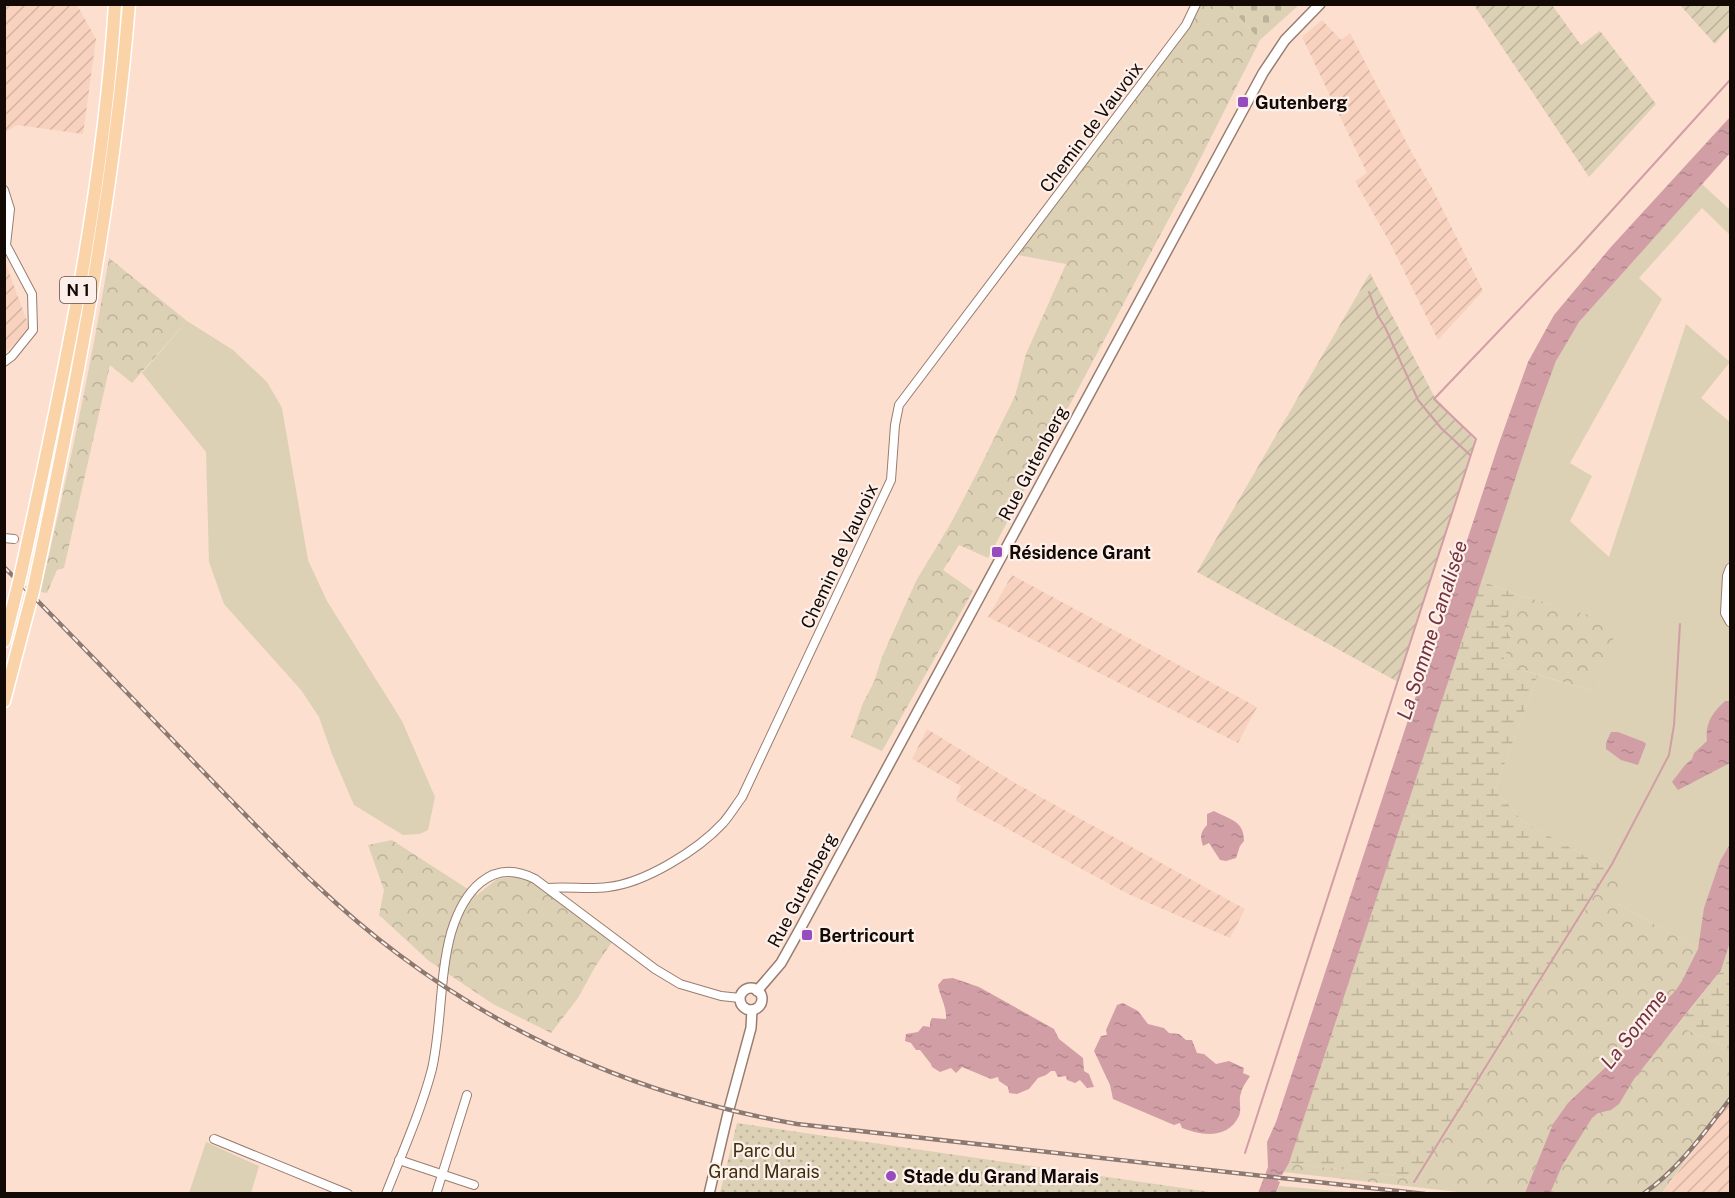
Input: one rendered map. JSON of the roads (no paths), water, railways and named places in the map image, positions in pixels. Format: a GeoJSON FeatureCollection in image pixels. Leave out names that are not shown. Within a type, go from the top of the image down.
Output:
{"type":"FeatureCollection","features":[{"type":"Feature","properties":{"kind":"highway","name":"N 1"},"geometry":{"type":"LineString","coordinates":[[4,641],[51,432],[89,236],[107,98],[115,4]]}},
{"type":"Feature","properties":{"kind":"highway","name":"N 1"},"geometry":{"type":"LineString","coordinates":[[4,701],[32,593],[74,393],[102,237],[114,152],[129,4]]}},
{"type":"Feature","properties":{"kind":"street","name":"Chemin de Vauvoix"},"geometry":{"type":"LineString","coordinates":[[549,888],[611,887],[655,874],[704,840],[723,823],[742,797],[891,480],[895,425],[899,405],[1186,26],[1196,4]]}},
{"type":"Feature","properties":{"kind":"street","name":"Rue Gutenberg"},"geometry":{"type":"LineString","coordinates":[[757,991],[781,963],[800,929],[1263,73],[1285,40],[1320,4]]}},
{"type":"Feature","properties":{"kind":"street"},"geometry":{"type":"LineString","coordinates":[[4,190],[10,209],[6,245],[32,294],[33,330],[4,362]]}},
{"type":"Feature","properties":{"kind":"street"},"geometry":{"type":"LineString","coordinates":[[4,538],[14,539]]}},
{"type":"Feature","properties":{"kind":"street"},"geometry":{"type":"LineString","coordinates":[[1731,568],[1727,576],[1725,613],[1731,622]]}},
{"type":"Feature","properties":{"kind":"street"},"geometry":{"type":"LineString","coordinates":[[386,1194],[431,1071],[437,1044],[444,972],[451,934],[461,909],[474,889],[490,875],[509,871],[526,874],[549,888],[655,969],[680,984],[721,996],[740,998]]}},
{"type":"Feature","properties":{"kind":"street"},"geometry":{"type":"LineString","coordinates":[[747,989],[757,991],[762,1000],[758,1007],[752,1010],[743,1007],[740,998],[742,993],[747,989]]}},
{"type":"Feature","properties":{"kind":"street"},"geometry":{"type":"LineString","coordinates":[[708,1194],[751,1028],[752,1010]]}},
{"type":"Feature","properties":{"kind":"street"},"geometry":{"type":"LineString","coordinates":[[436,1194],[467,1095]]}},
{"type":"Feature","properties":{"kind":"street"},"geometry":{"type":"LineString","coordinates":[[214,1138],[348,1194]]}},
{"type":"Feature","properties":{"kind":"street"},"geometry":{"type":"LineString","coordinates":[[399,1160],[474,1185]]}},
{"type":"Feature","properties":{"kind":"water"},"geometry":{"type":"Polygon","coordinates":[[[1730,117],[1730,153],[1579,322],[1556,361],[1289,1163],[1282,1175],[1279,1175],[1278,1181],[1280,1182],[1276,1193],[1258,1193],[1268,1167],[1267,1142],[1276,1122],[1498,446],[1528,362],[1554,315],[1610,248],[1730,117]]]}},
{"type":"Feature","properties":{"kind":"water"},"geometry":{"type":"Polygon","coordinates":[[[1725,701],[1730,701],[1730,763],[1678,790],[1672,782],[1692,759],[1694,753],[1707,741],[1710,719],[1725,701]]]}},
{"type":"Feature","properties":{"kind":"water"},"geometry":{"type":"Polygon","coordinates":[[[1611,732],[1618,732],[1646,744],[1638,765],[1621,760],[1606,749],[1611,732]]]}},
{"type":"Feature","properties":{"kind":"water"},"geometry":{"type":"Polygon","coordinates":[[[1214,811],[1235,822],[1242,829],[1244,841],[1236,858],[1220,860],[1209,843],[1203,846],[1201,835],[1207,825],[1207,814],[1214,811]]]}},
{"type":"Feature","properties":{"kind":"water"},"geometry":{"type":"Polygon","coordinates":[[[1730,844],[1730,942],[1721,970],[1634,1079],[1619,1104],[1592,1118],[1562,1166],[1551,1191],[1554,1192],[1525,1193],[1553,1124],[1568,1103],[1628,1046],[1637,1031],[1682,981],[1698,949],[1704,908],[1720,861],[1730,844]]]}},
{"type":"Feature","properties":{"kind":"water"},"geometry":{"type":"Polygon","coordinates":[[[953,978],[979,987],[1054,1029],[1059,1039],[1083,1058],[1084,1071],[1089,1074],[1094,1087],[1087,1088],[1080,1080],[1075,1083],[1067,1080],[1066,1076],[1058,1077],[1055,1071],[1051,1071],[1038,1078],[1029,1089],[1017,1094],[1009,1093],[1008,1087],[999,1081],[998,1077],[991,1079],[962,1067],[956,1073],[951,1068],[940,1072],[932,1067],[920,1050],[916,1050],[911,1043],[905,1041],[906,1034],[918,1032],[923,1026],[930,1027],[932,1018],[946,1019],[938,985],[943,979],[953,978]]]}},
{"type":"Feature","properties":{"kind":"water"},"geometry":{"type":"Polygon","coordinates":[[[1123,1003],[1138,1011],[1148,1024],[1164,1028],[1169,1033],[1179,1034],[1186,1040],[1192,1040],[1197,1053],[1204,1054],[1216,1064],[1229,1061],[1244,1068],[1243,1073],[1250,1076],[1240,1096],[1239,1116],[1228,1129],[1214,1134],[1190,1131],[1182,1128],[1180,1123],[1174,1125],[1113,1099],[1110,1085],[1094,1051],[1101,1036],[1107,1035],[1106,1030],[1117,1005],[1123,1003]]]}},
{"type":"Feature","properties":{"kind":"waterway","name":"La Somme Canalisée"},"geometry":{"type":"LineString","coordinates":[[1245,1153],[1476,439],[1434,399],[1576,250],[1730,80]]}},
{"type":"Feature","properties":{"kind":"waterway"},"geometry":{"type":"LineString","coordinates":[[1369,292],[1418,400],[1441,428],[1470,455]]}},
{"type":"Feature","properties":{"kind":"waterway"},"geometry":{"type":"LineString","coordinates":[[1414,1182],[1612,864],[1669,755],[1674,725],[1680,624]]}},
{"type":"Feature","properties":{"kind":"railway"},"geometry":{"type":"LineString","coordinates":[[4,567],[307,877],[374,936],[443,986],[489,1014],[587,1063],[690,1099],[797,1124],[1425,1194]]}},
{"type":"Feature","properties":{"kind":"railway"},"geometry":{"type":"LineString","coordinates":[[1643,1194],[1679,1162],[1730,1099]]}},
{"type":"Feature","properties":{"kind":"place","name":"Gutenberg"},"geometry":{"type":"Point","coordinates":[1243,102]}},
{"type":"Feature","properties":{"kind":"place","name":"Résidence Grant"},"geometry":{"type":"Point","coordinates":[997,552]}},
{"type":"Feature","properties":{"kind":"place","name":"Bertricourt"},"geometry":{"type":"Point","coordinates":[807,935]}},
{"type":"Feature","properties":{"kind":"place","name":"Stade du Grand Marais"},"geometry":{"type":"Point","coordinates":[891,1176]}},
{"type":"Feature","properties":{"kind":"water label","name":"La Somme"},"geometry":{"type":"Point","coordinates":[1634,1029]}},
{"type":"Feature","properties":{"kind":"park label","name":"Parc du Grand Marais"},"geometry":{"type":"Point","coordinates":[764,1160]}}]}
